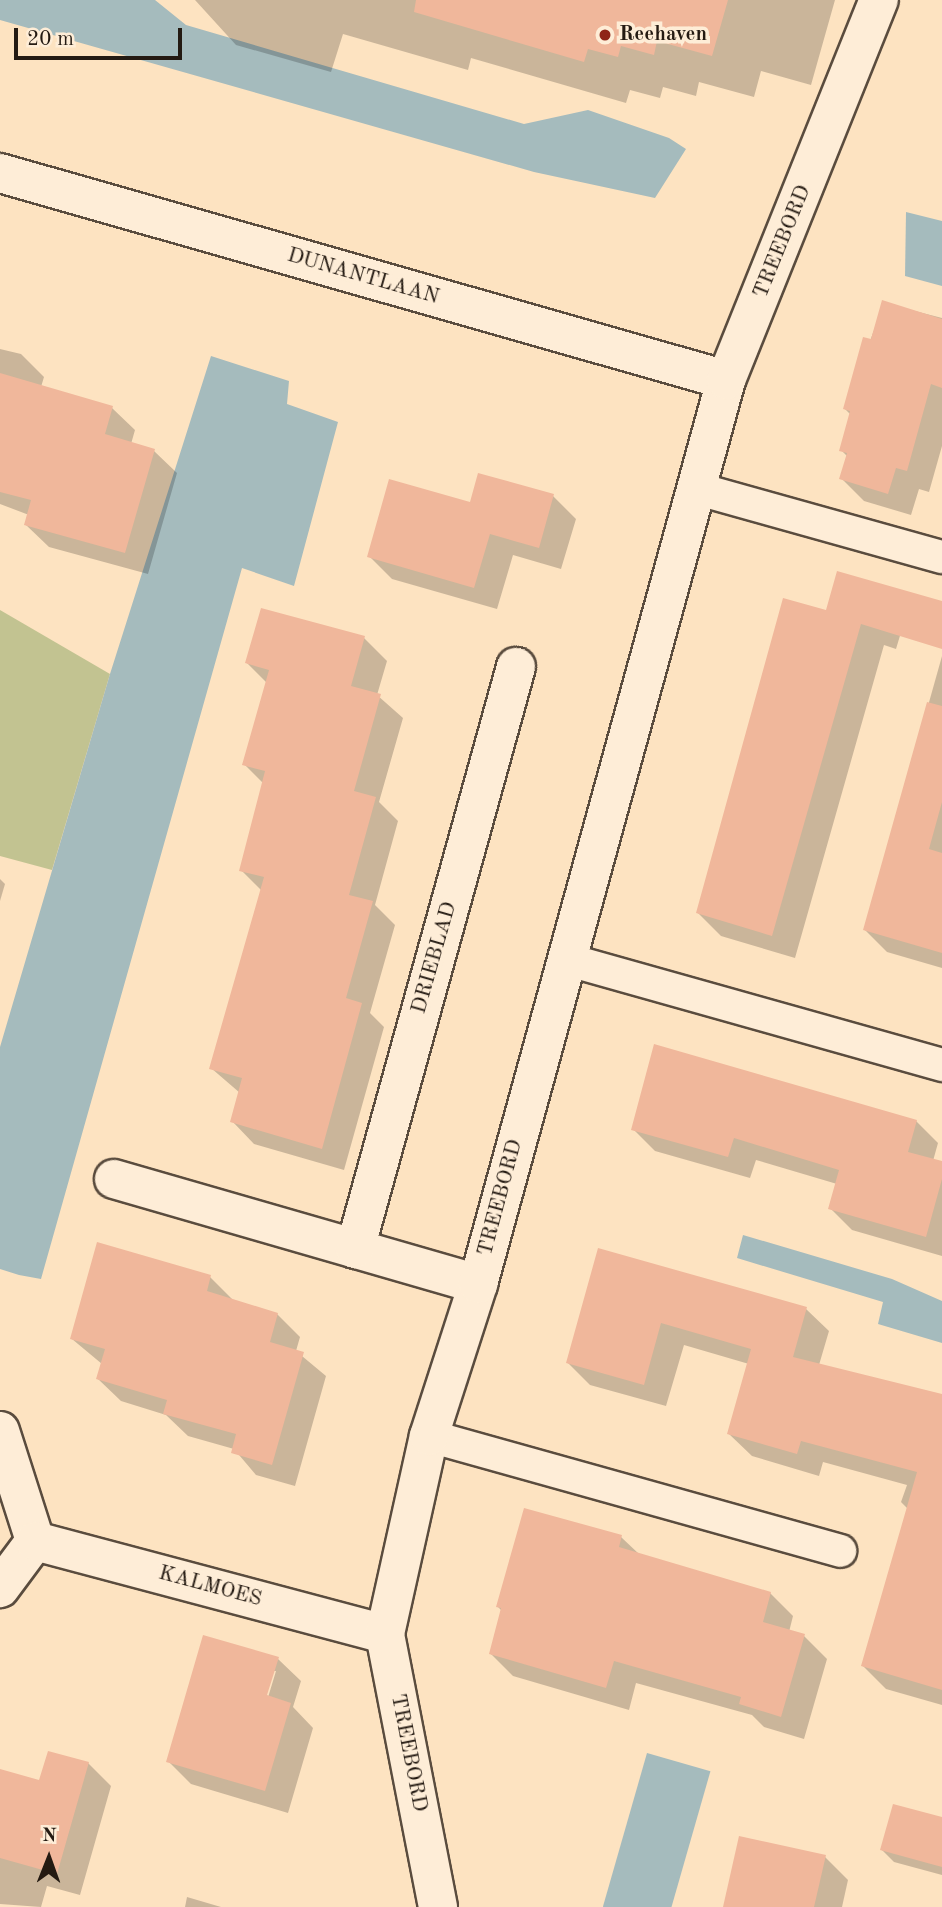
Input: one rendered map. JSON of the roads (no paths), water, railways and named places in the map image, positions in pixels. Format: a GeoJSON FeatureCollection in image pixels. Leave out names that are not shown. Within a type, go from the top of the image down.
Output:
{"type":"FeatureCollection","features":[{"type":"Feature","properties":{"kind":"street","name":"TREEBORD"},"geometry":{"type":"LineString","coordinates":[[438,1907],[385,1634],[429,1436],[478,1284],[726,380],[879,0]]}},
{"type":"Feature","properties":{"kind":"street","name":"DUNANTLAAN"},"geometry":{"type":"LineString","coordinates":[[0,173],[726,380]]}},
{"type":"Feature","properties":{"kind":"street","name":"DRIEBLAD"},"geometry":{"type":"LineString","coordinates":[[355,1249],[516,667]]}},
{"type":"Feature","properties":{"kind":"street"},"geometry":{"type":"LineString","coordinates":[[114,1179],[478,1284]]}},
{"type":"Feature","properties":{"kind":"street"},"geometry":{"type":"LineString","coordinates":[[0,1431],[35,1541],[0,1588]]}},
{"type":"Feature","properties":{"kind":"street","name":"KALMOES"},"geometry":{"type":"LineString","coordinates":[[35,1541],[385,1634]]}},
{"type":"Feature","properties":{"kind":"lane"},"geometry":{"type":"LineString","coordinates":[[698,488],[942,557]]}},
{"type":"Feature","properties":{"kind":"lane"},"geometry":{"type":"LineString","coordinates":[[565,959],[942,1065]]}},
{"type":"Feature","properties":{"kind":"lane"},"geometry":{"type":"LineString","coordinates":[[429,1436],[840,1550]]}},
{"type":"Feature","properties":{"kind":"place","name":"Reehaven"},"geometry":{"type":"Point","coordinates":[605,35]}}]}
